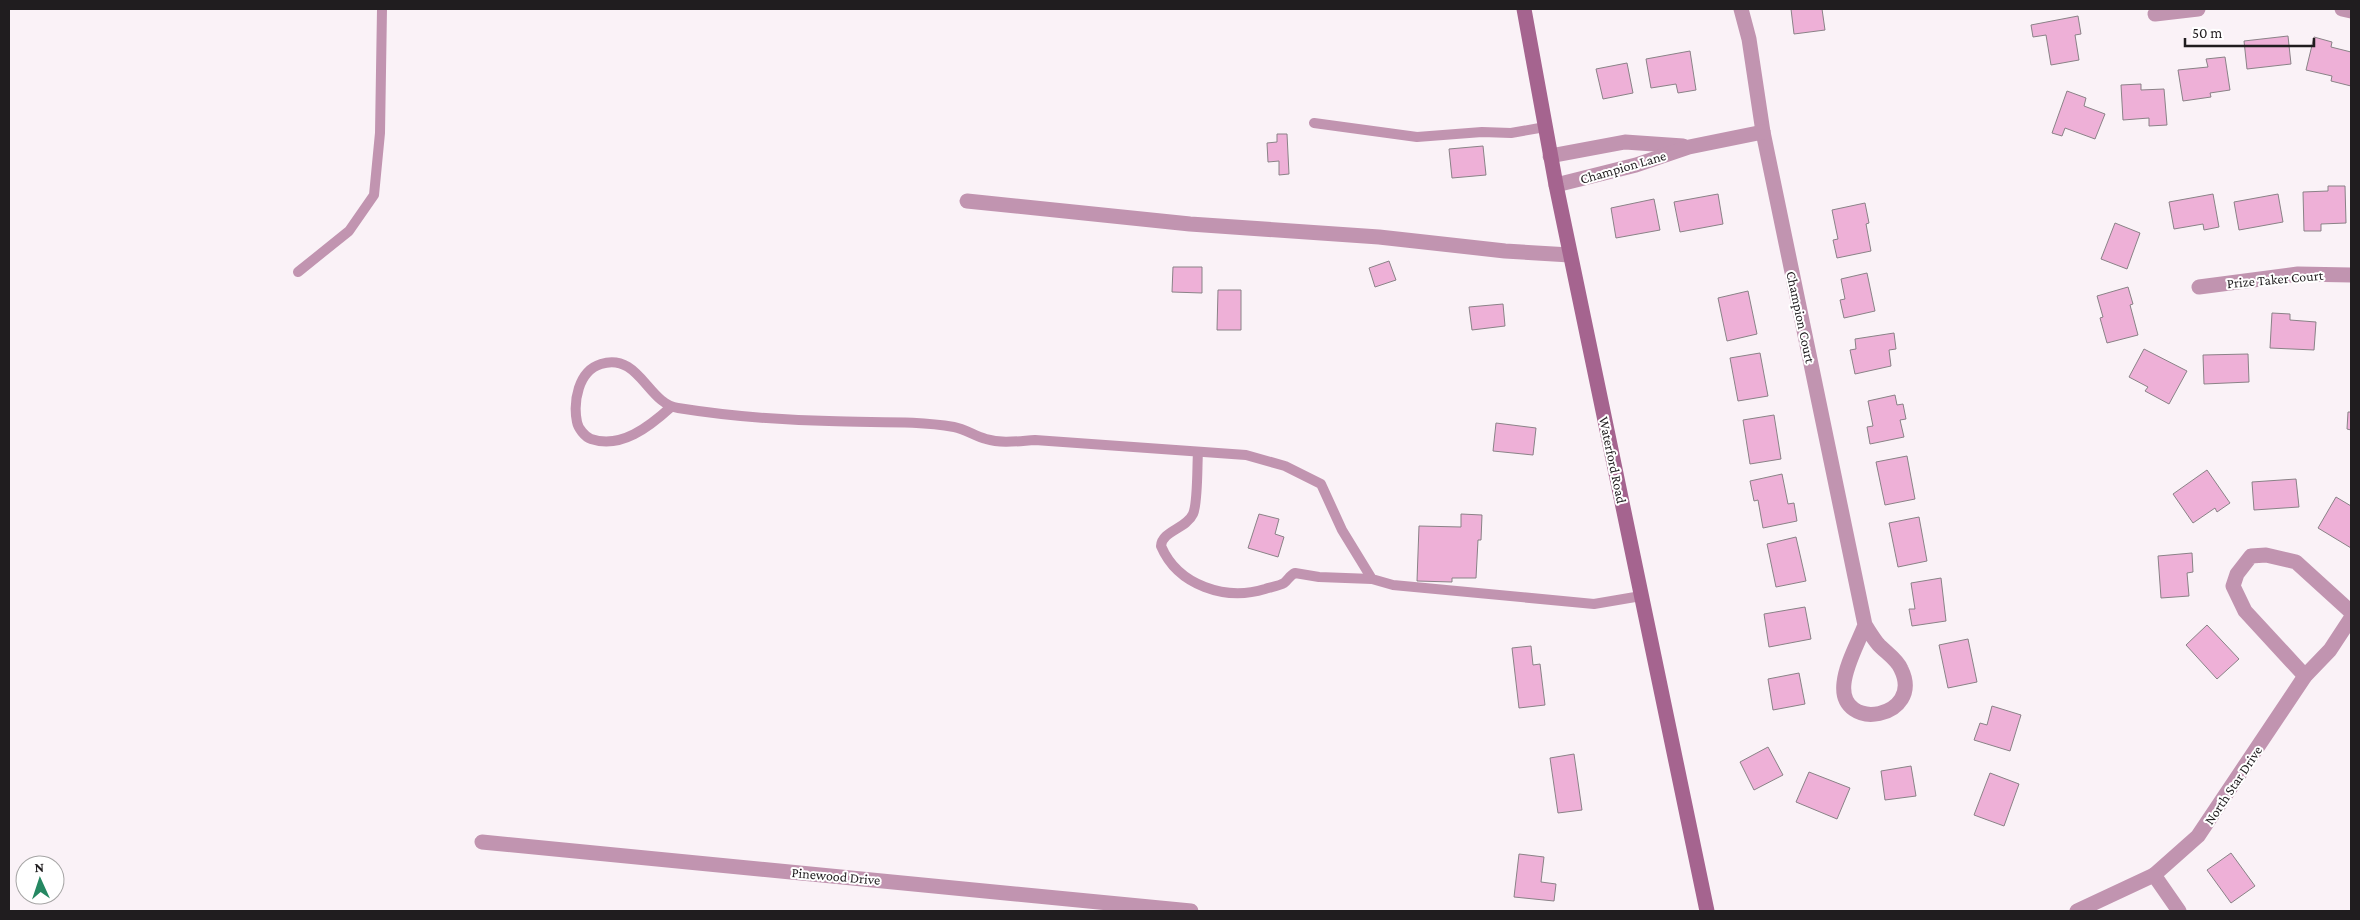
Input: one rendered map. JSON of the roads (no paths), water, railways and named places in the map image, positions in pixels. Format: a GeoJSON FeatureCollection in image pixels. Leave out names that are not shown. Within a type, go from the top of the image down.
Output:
{"type":"FeatureCollection","features":[{"type":"Feature","properties":{"kind":"main road","name":"Waterford Road"},"geometry":{"type":"LineString","coordinates":[[1524,9],[1556,186],[1707,911]]}},
{"type":"Feature","properties":{"kind":"street","name":"Champion Court"},"geometry":{"type":"LineString","coordinates":[[1741,9],[1749,39],[1763,132],[1865,625],[1877,643],[1901,668],[1904,680],[1904,691],[1900,700],[1892,709],[1883,714],[1871,716],[1858,711],[1850,704],[1845,696],[1844,683],[1865,625]]}},
{"type":"Feature","properties":{"kind":"street"},"geometry":{"type":"LineString","coordinates":[[2155,14],[2198,9]]}},
{"type":"Feature","properties":{"kind":"street"},"geometry":{"type":"LineString","coordinates":[[2342,9],[2351,11]]}},
{"type":"Feature","properties":{"kind":"street","name":"Champion Lane"},"geometry":{"type":"LineString","coordinates":[[1556,186],[1636,165],[1689,147],[1763,132]]}},
{"type":"Feature","properties":{"kind":"street","name":"Champion Lane"},"geometry":{"type":"LineString","coordinates":[[1550,156],[1625,142],[1689,147]]}},
{"type":"Feature","properties":{"kind":"street"},"geometry":{"type":"LineString","coordinates":[[967,201],[1190,224],[1379,237],[1505,251],[1570,255]]}},
{"type":"Feature","properties":{"kind":"street","name":"Prize Taker Court"},"geometry":{"type":"LineString","coordinates":[[2199,287],[2298,274],[2351,275]]}},
{"type":"Feature","properties":{"kind":"street"},"geometry":{"type":"LineString","coordinates":[[2305,676],[2245,611],[2233,586],[2237,574],[2251,556],[2266,555],[2296,562],[2351,612]]}},
{"type":"Feature","properties":{"kind":"street","name":"North Star Drive"},"geometry":{"type":"LineString","coordinates":[[2077,911],[2154,874],[2198,836],[2305,676],[2330,650],[2351,618]]}},
{"type":"Feature","properties":{"kind":"street","name":"Pinewood Drive"},"geometry":{"type":"LineString","coordinates":[[482,842],[1191,911]]}},
{"type":"Feature","properties":{"kind":"street"},"geometry":{"type":"LineString","coordinates":[[2154,874],[2179,911]]}},
{"type":"Feature","properties":{"kind":"lane"},"geometry":{"type":"LineString","coordinates":[[298,272],[349,231],[374,194],[380,133],[382,9]]}},
{"type":"Feature","properties":{"kind":"lane"},"geometry":{"type":"LineString","coordinates":[[1314,124],[1417,137],[1482,132],[1511,133],[1545,128]]}},
{"type":"Feature","properties":{"kind":"lane"},"geometry":{"type":"LineString","coordinates":[[671,407],[637,432],[616,441],[600,442],[586,438],[577,424],[577,391],[584,377],[599,364],[614,362],[626,366],[640,375],[671,407],[706,412],[820,421],[879,421],[956,427],[986,439],[1006,442],[1035,440],[1246,455],[1285,466],[1321,484],[1342,530],[1372,579]]}},
{"type":"Feature","properties":{"kind":"lane"},"geometry":{"type":"LineString","coordinates":[[1198,452],[1193,514],[1184,526],[1165,536],[1161,546],[1174,568],[1190,581],[1215,591],[1236,594],[1254,593],[1284,583],[1295,573],[1319,577],[1372,579],[1393,585],[1594,604],[1641,596]]}}]}
